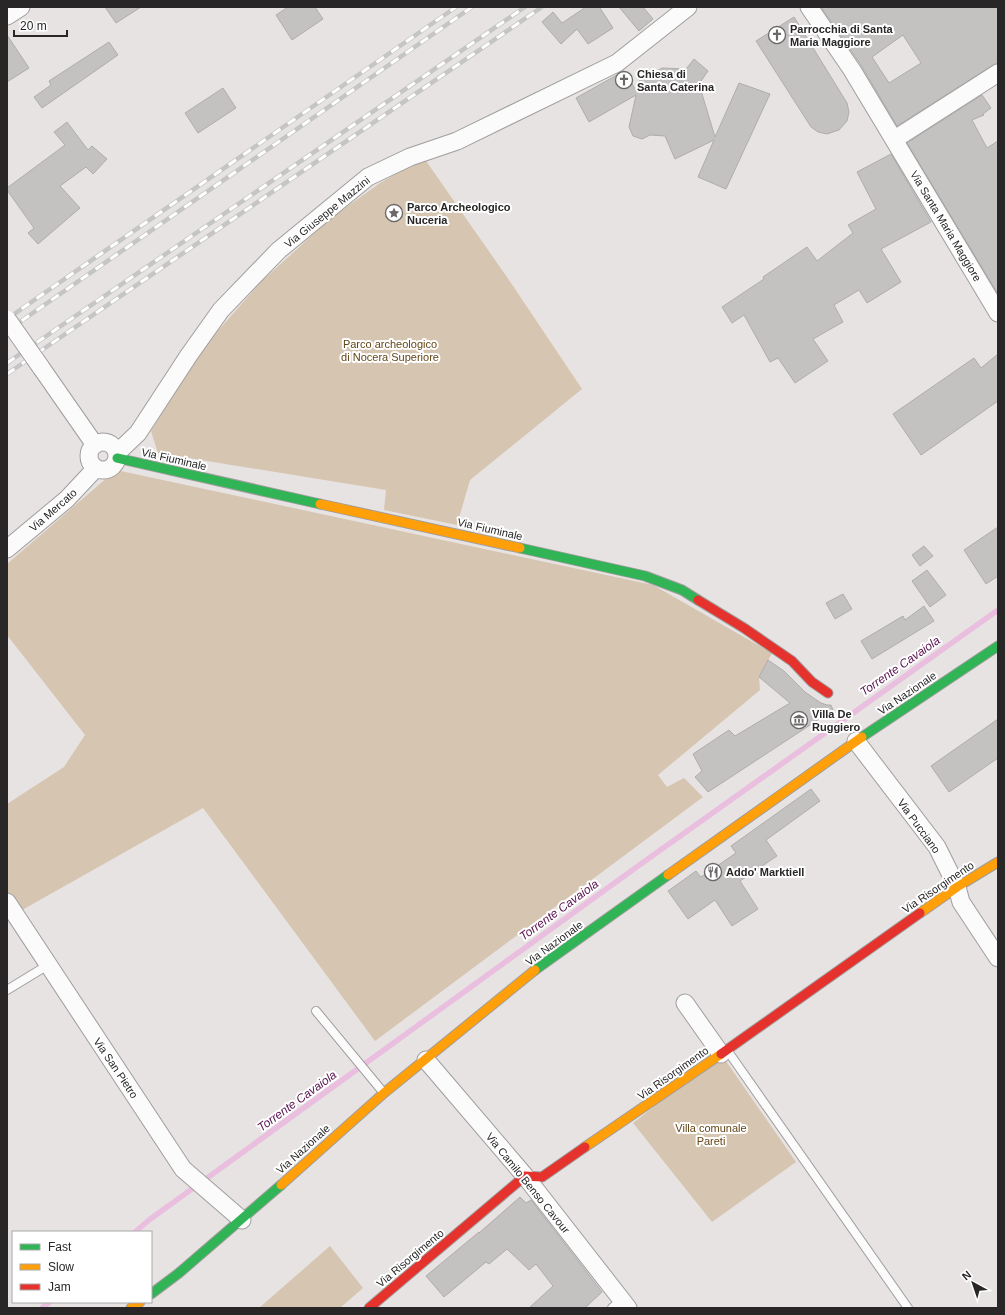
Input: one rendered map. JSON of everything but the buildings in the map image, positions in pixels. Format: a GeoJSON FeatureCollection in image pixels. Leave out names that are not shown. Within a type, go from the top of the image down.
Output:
{"type":"FeatureCollection","features":[{"type":"Feature","properties":{"kind":"street"},"geometry":{"type":"LineString","coordinates":[[7,16],[21,7]]}},
{"type":"Feature","properties":{"kind":"street","name":"Via Giuseppe Mazzini"},"geometry":{"type":"LineString","coordinates":[[117,455],[138,433],[189,354],[221,310],[279,250],[368,177],[410,157],[456,141],[617,62],[688,7]]}},
{"type":"Feature","properties":{"kind":"street","name":"Via Santa Maria Maggiore"},"geometry":{"type":"LineString","coordinates":[[809,7],[852,70],[998,313]]}},
{"type":"Feature","properties":{"kind":"street"},"geometry":{"type":"LineString","coordinates":[[894,139],[998,73]]}},
{"type":"Feature","properties":{"kind":"street"},"geometry":{"type":"LineString","coordinates":[[7,319],[95,445]]}},
{"type":"Feature","properties":{"kind":"street"},"geometry":{"type":"LineString","coordinates":[[103,442],[108,443],[115,449],[117,455],[114,466],[110,469],[100,470],[92,466],[89,457],[95,445],[103,442]]}},
{"type":"Feature","properties":{"kind":"street","name":"Via Fiuminale"},"geometry":{"type":"LineString","coordinates":[[117,455],[196,476],[645,576],[682,590],[744,628],[792,661],[812,682],[828,693]]}},
{"type":"Feature","properties":{"kind":"street","name":"Via Mercato"},"geometry":{"type":"LineString","coordinates":[[7,549],[66,499],[96,468]]}},
{"type":"Feature","properties":{"kind":"street","name":"Via Nazionale"},"geometry":{"type":"LineString","coordinates":[[152,1293],[179,1274],[242,1220],[384,1093],[533,972],[856,742],[998,646]]}},
{"type":"Feature","properties":{"kind":"street","name":"Via Pucciano"},"geometry":{"type":"LineString","coordinates":[[856,742],[937,847],[957,887],[961,902],[998,958]]}},
{"type":"Feature","properties":{"kind":"street","name":"Via Risorgimento"},"geometry":{"type":"LineString","coordinates":[[369,1308],[525,1176],[542,1177],[724,1052],[957,887],[998,862]]}},
{"type":"Feature","properties":{"kind":"street","name":"Via San Pietro"},"geometry":{"type":"LineString","coordinates":[[7,902],[183,1169],[242,1220]]}},
{"type":"Feature","properties":{"kind":"street"},"geometry":{"type":"LineString","coordinates":[[685,1003],[724,1052]]}},
{"type":"Feature","properties":{"kind":"street","name":"Via Camilo Benso Cavour"},"geometry":{"type":"LineString","coordinates":[[426,1060],[525,1176],[621,1305]]}},
{"type":"Feature","properties":{"kind":"lane"},"geometry":{"type":"LineString","coordinates":[[7,990],[48,965]]}},
{"type":"Feature","properties":{"kind":"lane"},"geometry":{"type":"LineString","coordinates":[[316,1011],[384,1093]]}},
{"type":"Feature","properties":{"kind":"lane"},"geometry":{"type":"LineString","coordinates":[[724,1052],[908,1308]]}},
{"type":"Feature","properties":{"kind":"green space","name":"Parco archeologico di Nocera Superiore"},"geometry":{"type":"Polygon","coordinates":[[[424,158],[511,283],[582,389],[470,480],[457,525],[384,510],[386,490],[158,453],[151,431],[206,344],[262,281],[330,219],[380,183],[424,158]]]}},
{"type":"Feature","properties":{"kind":"green space"},"geometry":{"type":"Polygon","coordinates":[[[116,470],[653,585],[772,653],[759,677],[760,690],[658,775],[667,787],[684,778],[703,797],[375,1041],[203,808],[15,914],[7,900],[7,804],[64,767],[85,735],[7,635],[7,564],[116,470]]]}},
{"type":"Feature","properties":{"kind":"green space","name":"Villa comunale Pareti"},"geometry":{"type":"Polygon","coordinates":[[[721,1054],[796,1162],[712,1222],[633,1123],[721,1054]]]}},
{"type":"Feature","properties":{"kind":"green space"},"geometry":{"type":"Polygon","coordinates":[[[330,1246],[363,1288],[340,1308],[259,1308],[330,1246]]]}},
{"type":"Feature","properties":{"kind":"waterway","name":"Torrente Cavaiola"},"geometry":{"type":"LineString","coordinates":[[136,1231],[149,1220],[638,866],[998,610]]}},
{"type":"Feature","properties":{"kind":"waterway","name":"Torrente Cavaiola"},"geometry":{"type":"LineString","coordinates":[[42,1308],[49,1303]]}},
{"type":"Feature","properties":{"kind":"railway"},"geometry":{"type":"LineString","coordinates":[[7,319],[456,7]]}},
{"type":"Feature","properties":{"kind":"railway"},"geometry":{"type":"LineString","coordinates":[[7,331],[472,7]]}},
{"type":"Feature","properties":{"kind":"railway"},"geometry":{"type":"LineString","coordinates":[[7,363],[525,7]]}},
{"type":"Feature","properties":{"kind":"railway"},"geometry":{"type":"LineString","coordinates":[[7,374],[542,7]]}},
{"type":"Feature","properties":{"kind":"traffic: fast"},"geometry":{"type":"LineString","coordinates":[[117,458],[320,504]]}},
{"type":"Feature","properties":{"kind":"traffic: fast"},"geometry":{"type":"LineString","coordinates":[[520,548],[645,576],[682,590],[698,600]]}},
{"type":"Feature","properties":{"kind":"traffic: fast"},"geometry":{"type":"LineString","coordinates":[[862,737],[998,646]]}},
{"type":"Feature","properties":{"kind":"traffic: fast"},"geometry":{"type":"LineString","coordinates":[[535,970],[668,875]]}},
{"type":"Feature","properties":{"kind":"traffic: fast"},"geometry":{"type":"LineString","coordinates":[[152,1293],[179,1273],[281,1185]]}},
{"type":"Feature","properties":{"kind":"traffic: slow"},"geometry":{"type":"LineString","coordinates":[[320,504],[520,548]]}},
{"type":"Feature","properties":{"kind":"traffic: slow"},"geometry":{"type":"LineString","coordinates":[[668,875],[862,737]]}},
{"type":"Feature","properties":{"kind":"traffic: slow"},"geometry":{"type":"LineString","coordinates":[[920,913],[957,887],[998,862]]}},
{"type":"Feature","properties":{"kind":"traffic: slow"},"geometry":{"type":"LineString","coordinates":[[281,1185],[384,1093],[535,970]]}},
{"type":"Feature","properties":{"kind":"traffic: slow"},"geometry":{"type":"LineString","coordinates":[[585,1147],[721,1054]]}},
{"type":"Feature","properties":{"kind":"traffic: slow"},"geometry":{"type":"LineString","coordinates":[[131,1308],[138,1303]]}},
{"type":"Feature","properties":{"kind":"traffic: jam"},"geometry":{"type":"LineString","coordinates":[[698,600],[744,628],[792,661],[812,682],[828,693]]}},
{"type":"Feature","properties":{"kind":"traffic: jam"},"geometry":{"type":"LineString","coordinates":[[721,1054],[920,913]]}},
{"type":"Feature","properties":{"kind":"traffic: jam"},"geometry":{"type":"LineString","coordinates":[[369,1308],[525,1176],[542,1177],[585,1147]]}},
{"type":"Feature","properties":{"kind":"place","name":"Parrocchia di Santa Maria Maggiore"},"geometry":{"type":"Point","coordinates":[777,35]}},
{"type":"Feature","properties":{"kind":"place","name":"Chiesa di Santa Caterina"},"geometry":{"type":"Point","coordinates":[624,80]}},
{"type":"Feature","properties":{"kind":"place","name":"Parco Archeologico Nuceria"},"geometry":{"type":"Point","coordinates":[394,213]}},
{"type":"Feature","properties":{"kind":"place","name":"Villa De Ruggiero"},"geometry":{"type":"Point","coordinates":[799,720]}},
{"type":"Feature","properties":{"kind":"place","name":"Addo' Marktiell"},"geometry":{"type":"Point","coordinates":[713,872]}}]}
